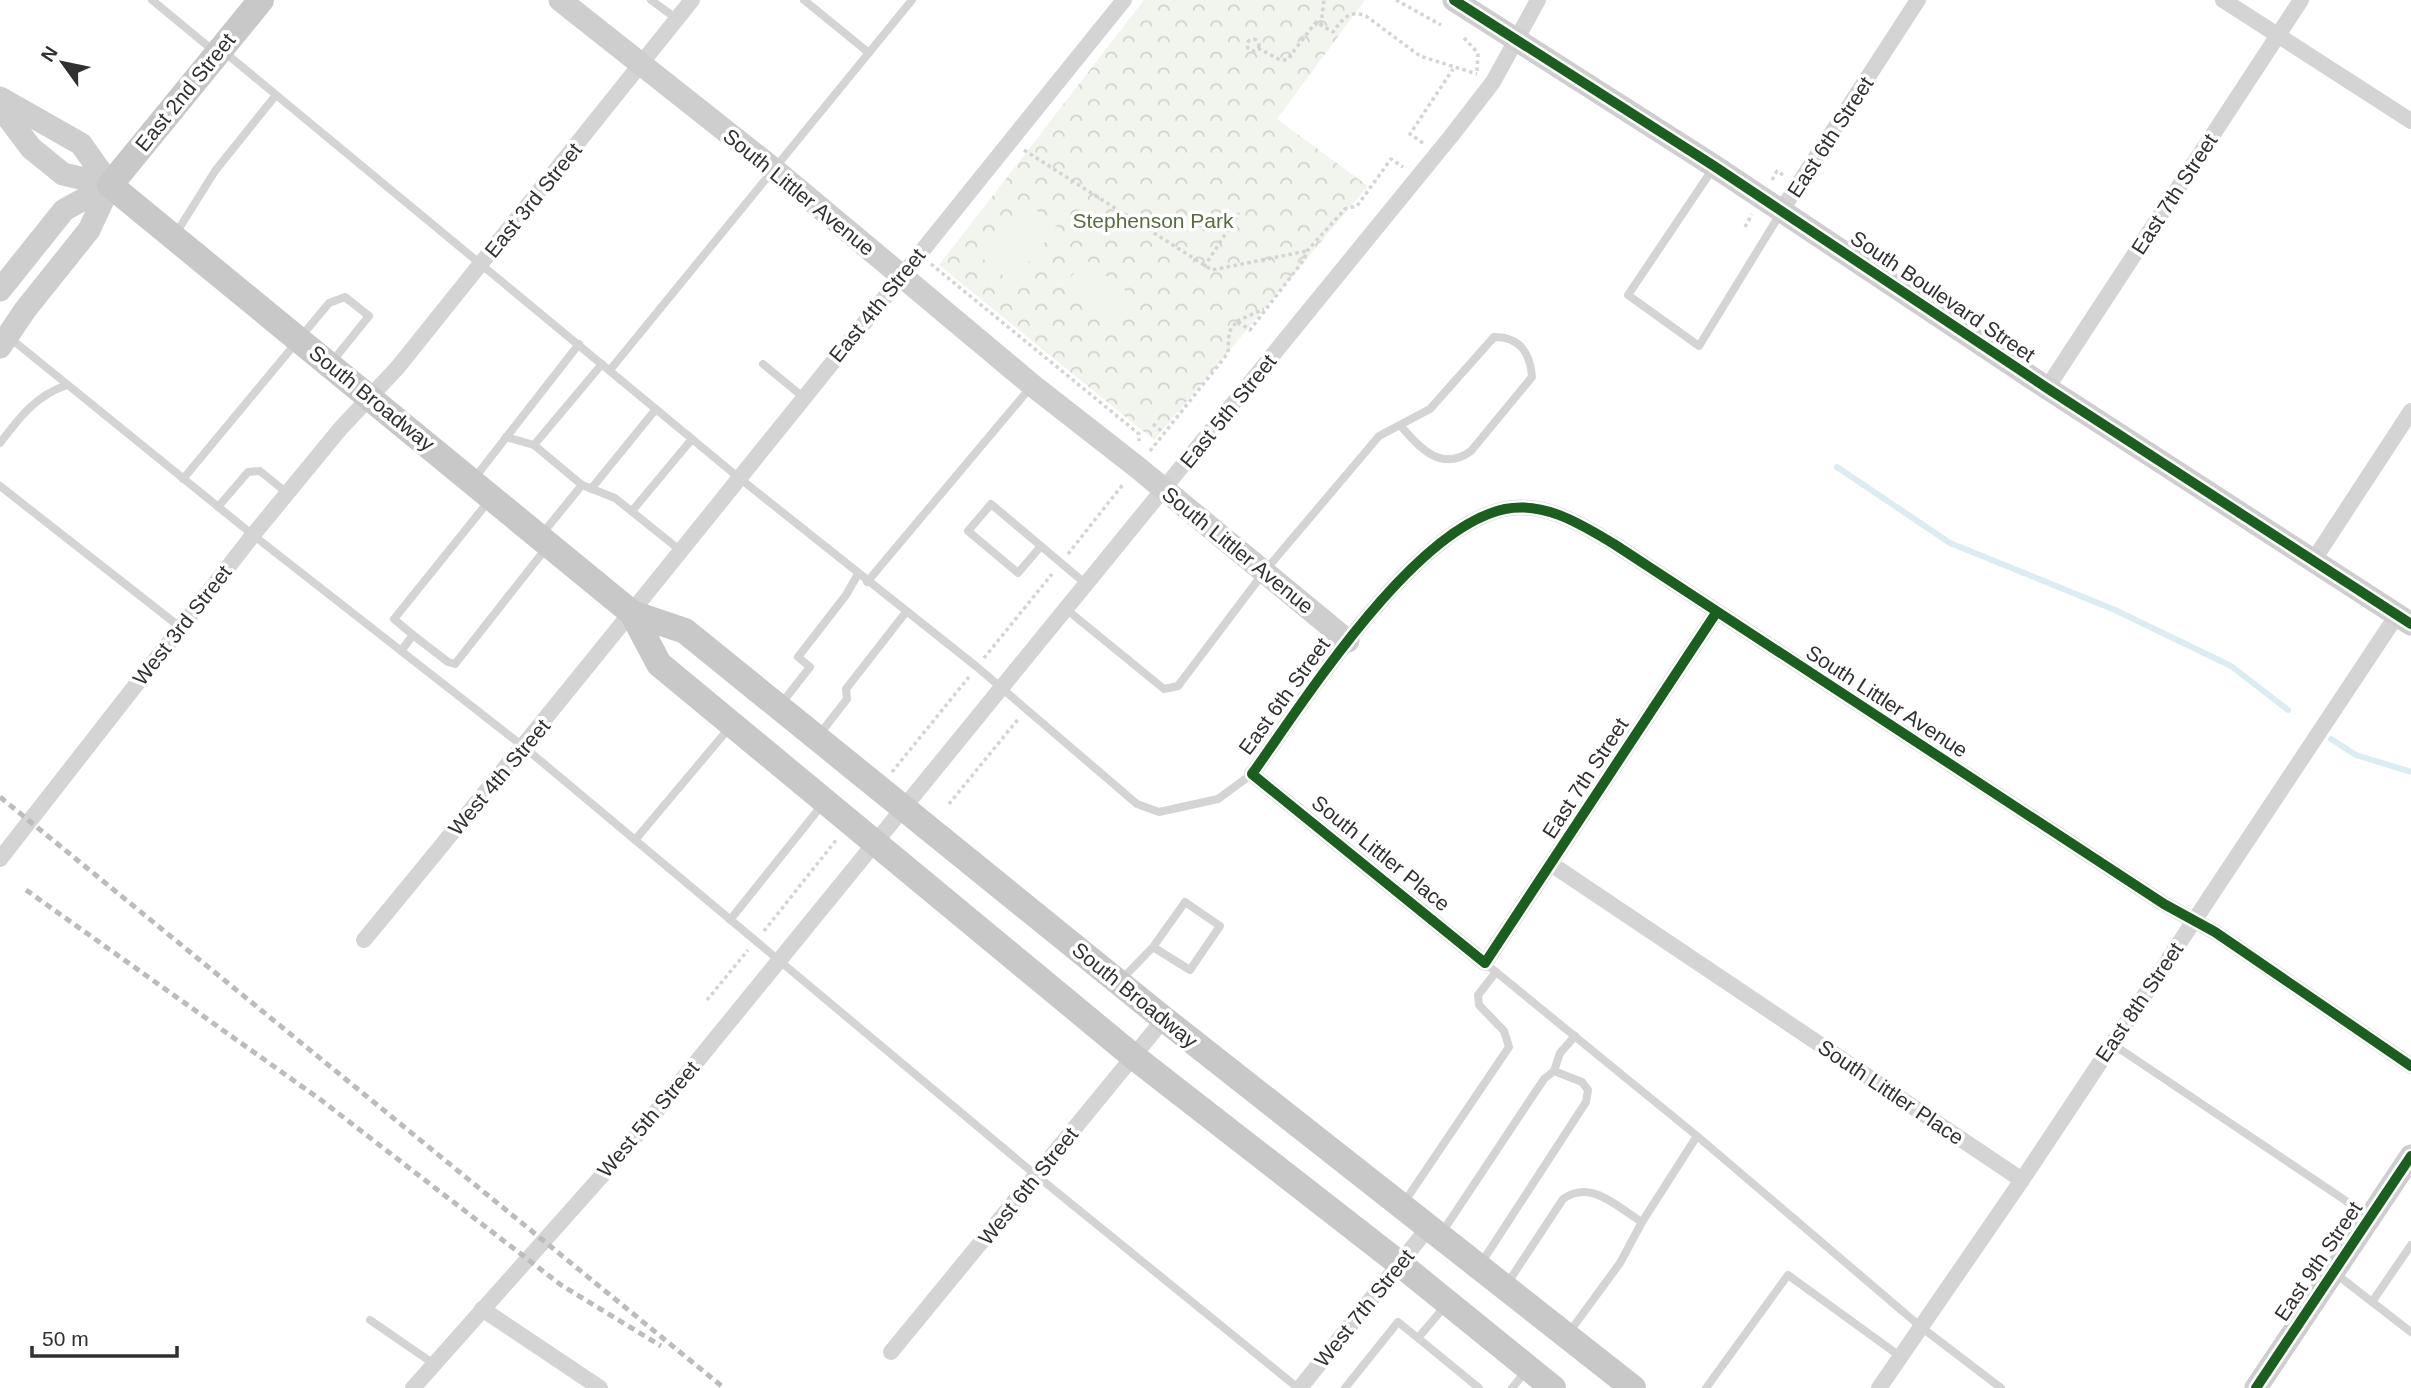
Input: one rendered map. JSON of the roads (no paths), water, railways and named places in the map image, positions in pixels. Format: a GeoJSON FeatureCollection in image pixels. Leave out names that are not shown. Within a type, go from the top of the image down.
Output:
{"type":"FeatureCollection","features":[{"type":"Feature","properties":{"kind":"main road","name":"East 2nd Street"},"geometry":{"type":"LineString","coordinates":[[110,185],[261,0]]}},
{"type":"Feature","properties":{"kind":"main road","name":"South Littler Avenue"},"geometry":{"type":"LineString","coordinates":[[560,0],[775,170],[1032,386],[1348,641]]}},
{"type":"Feature","properties":{"kind":"main road","name":"South Boulevard Street"},"geometry":{"type":"LineString","coordinates":[[1454,0],[1714,166],[2047,388],[2404,619]]}},
{"type":"Feature","properties":{"kind":"main road","name":"South Broadway"},"geometry":{"type":"LineString","coordinates":[[0,98],[80,144],[110,185],[483,488],[632,613],[685,631],[1164,1019],[1633,1388]]}},
{"type":"Feature","properties":{"kind":"main road","name":"South Broadway"},"geometry":{"type":"LineString","coordinates":[[0,107],[31,148],[63,174],[110,185]]}},
{"type":"Feature","properties":{"kind":"main road"},"geometry":{"type":"LineString","coordinates":[[0,290],[65,209],[110,185]]}},
{"type":"Feature","properties":{"kind":"main road"},"geometry":{"type":"LineString","coordinates":[[4,342],[24,310],[89,230],[110,185]]}},
{"type":"Feature","properties":{"kind":"main road","name":"South Broadway"},"geometry":{"type":"LineString","coordinates":[[632,613],[659,664],[1134,1057],[1448,1303],[1520,1378],[1553,1388]]}},
{"type":"Feature","properties":{"kind":"main road","name":"East 9th Street"},"geometry":{"type":"LineString","coordinates":[[2256,1388],[2411,1156]]}},
{"type":"Feature","properties":{"kind":"street","name":"East 3rd Street"},"geometry":{"type":"LineString","coordinates":[[370,396],[482,264],[692,0]]}},
{"type":"Feature","properties":{"kind":"street","name":"East 4th Street"},"geometry":{"type":"LineString","coordinates":[[632,613],[738,477],[1124,0]]}},
{"type":"Feature","properties":{"kind":"street","name":"East 5th Street"},"geometry":{"type":"LineString","coordinates":[[874,843],[1452,135],[1493,82],[1538,0]]}},
{"type":"Feature","properties":{"kind":"street","name":"East 6th Street"},"geometry":{"type":"LineString","coordinates":[[1781,211],[1918,0]]}},
{"type":"Feature","properties":{"kind":"street"},"geometry":{"type":"LineString","coordinates":[[2223,0],[2411,121]]}},
{"type":"Feature","properties":{"kind":"street","name":"East 7th Street"},"geometry":{"type":"LineString","coordinates":[[2047,388],[2301,0]]}},
{"type":"Feature","properties":{"kind":"street","name":"West 3rd Street"},"geometry":{"type":"LineString","coordinates":[[0,859],[253,535],[370,396]]}},
{"type":"Feature","properties":{"kind":"street"},"geometry":{"type":"LineString","coordinates":[[2313,561],[2411,411]]}},
{"type":"Feature","properties":{"kind":"street","name":"South Littler Avenue"},"geometry":{"type":"LineString","coordinates":[[1348,641],[1413,567],[1465,527],[1506,509],[1545,511],[1576,521],[2193,919],[2411,1066]]}},
{"type":"Feature","properties":{"kind":"street","name":"West 4th Street"},"geometry":{"type":"LineString","coordinates":[[364,940],[632,613]]}},
{"type":"Feature","properties":{"kind":"street","name":"East 7th Street"},"geometry":{"type":"LineString","coordinates":[[1490,967],[1551,864],[1716,613]]}},
{"type":"Feature","properties":{"kind":"street","name":"East 8th Street"},"geometry":{"type":"LineString","coordinates":[[1880,1388],[2022,1180],[2193,919],[2404,619]]}},
{"type":"Feature","properties":{"kind":"street","name":"East 6th Street"},"geometry":{"type":"LineString","coordinates":[[1252,774],[1348,641]]}},
{"type":"Feature","properties":{"kind":"street","name":"South Littler Place"},"geometry":{"type":"LineString","coordinates":[[1252,774],[1490,967]]}},
{"type":"Feature","properties":{"kind":"street","name":"West 5th Street"},"geometry":{"type":"LineString","coordinates":[[413,1388],[623,1152],[874,843]]}},
{"type":"Feature","properties":{"kind":"street","name":"South Littler Place"},"geometry":{"type":"LineString","coordinates":[[1551,864],[2022,1180]]}},
{"type":"Feature","properties":{"kind":"street","name":"West 6th Street"},"geometry":{"type":"LineString","coordinates":[[891,1352],[1164,1019]]}},
{"type":"Feature","properties":{"kind":"street","name":"West 7th Street"},"geometry":{"type":"LineString","coordinates":[[1299,1388],[1400,1264],[1434,1232]]}},
{"type":"Feature","properties":{"kind":"street"},"geometry":{"type":"LineString","coordinates":[[482,1309],[600,1388]]}},
{"type":"Feature","properties":{"kind":"lane"},"geometry":{"type":"LineString","coordinates":[[152,0],[276,95],[738,477],[977,667],[1137,804],[1159,812],[1218,799],[1252,774]]}},
{"type":"Feature","properties":{"kind":"lane"},"geometry":{"type":"LineString","coordinates":[[651,0],[677,19]]}},
{"type":"Feature","properties":{"kind":"lane"},"geometry":{"type":"LineString","coordinates":[[804,0],[869,53]]}},
{"type":"Feature","properties":{"kind":"lane"},"geometry":{"type":"LineString","coordinates":[[534,445],[606,367],[775,170],[912,0]]}},
{"type":"Feature","properties":{"kind":"lane"},"geometry":{"type":"LineString","coordinates":[[173,237],[215,171],[276,95]]}},
{"type":"Feature","properties":{"kind":"lane","name":"East 6th Street"},"geometry":{"type":"LineString","coordinates":[[1714,166],[1628,295],[1699,346],[1781,211]]}},
{"type":"Feature","properties":{"kind":"lane"},"geometry":{"type":"LineString","coordinates":[[183,479],[329,303],[345,297],[369,316],[330,364]]}},
{"type":"Feature","properties":{"kind":"lane"},"geometry":{"type":"LineString","coordinates":[[1066,610],[1164,689],[1178,686],[1264,572],[1379,436],[1430,409],[1494,337],[1509,337],[1523,347],[1530,359],[1532,377],[1471,451],[1462,458],[1445,460],[1425,454],[1400,425]]}},
{"type":"Feature","properties":{"kind":"lane"},"geometry":{"type":"LineString","coordinates":[[4,342],[67,385],[524,747],[1037,1176],[1299,1388]]}},
{"type":"Feature","properties":{"kind":"lane"},"geometry":{"type":"LineString","coordinates":[[579,344],[506,437],[483,488],[394,619],[455,664],[545,540],[587,487],[656,409]]}},
{"type":"Feature","properties":{"kind":"lane"},"geometry":{"type":"LineString","coordinates":[[763,364],[803,397]]}},
{"type":"Feature","properties":{"kind":"lane"},"geometry":{"type":"LineString","coordinates":[[0,443],[27,407],[48,391],[67,385]]}},
{"type":"Feature","properties":{"kind":"lane"},"geometry":{"type":"LineString","coordinates":[[867,582],[1032,386]]}},
{"type":"Feature","properties":{"kind":"lane"},"geometry":{"type":"LineString","coordinates":[[506,437],[534,445],[587,487],[615,498],[681,551]]}},
{"type":"Feature","properties":{"kind":"lane"},"geometry":{"type":"LineString","coordinates":[[632,511],[692,439]]}},
{"type":"Feature","properties":{"kind":"lane"},"geometry":{"type":"LineString","coordinates":[[218,507],[248,472],[260,471],[287,493]]}},
{"type":"Feature","properties":{"kind":"lane"},"geometry":{"type":"LineString","coordinates":[[0,486],[180,627]]}},
{"type":"Feature","properties":{"kind":"lane"},"geometry":{"type":"LineString","coordinates":[[1041,547],[1018,573],[968,531],[991,504],[1086,584]]}},
{"type":"Feature","properties":{"kind":"lane"},"geometry":{"type":"LineString","coordinates":[[779,706],[810,667],[798,657],[846,595],[858,574]]}},
{"type":"Feature","properties":{"kind":"lane"},"geometry":{"type":"LineString","coordinates":[[817,737],[847,699],[846,690],[906,612]]}},
{"type":"Feature","properties":{"kind":"lane"},"geometry":{"type":"LineString","coordinates":[[401,651],[413,635]]}},
{"type":"Feature","properties":{"kind":"lane"},"geometry":{"type":"LineString","coordinates":[[635,840],[733,724]]}},
{"type":"Feature","properties":{"kind":"lane"},"geometry":{"type":"LineString","coordinates":[[730,920],[826,801]]}},
{"type":"Feature","properties":{"kind":"lane"},"geometry":{"type":"LineString","coordinates":[[1119,983],[1153,947],[1185,902],[1220,926],[1190,970],[1153,947]]}},
{"type":"Feature","properties":{"kind":"lane"},"geometry":{"type":"LineString","coordinates":[[1401,1206],[1508,1047],[1504,1031],[1479,1005],[1478,995],[1490,967],[1698,1136],[1920,1327],[2001,1388]]}},
{"type":"Feature","properties":{"kind":"lane"},"geometry":{"type":"LineString","coordinates":[[1434,1232],[1544,1079],[1554,1072],[1560,1053],[1575,1036]]}},
{"type":"Feature","properties":{"kind":"lane"},"geometry":{"type":"LineString","coordinates":[[2110,1043],[2371,1217]]}},
{"type":"Feature","properties":{"kind":"lane"},"geometry":{"type":"LineString","coordinates":[[1479,1268],[1586,1102],[1588,1090],[1582,1082],[1554,1072]]}},
{"type":"Feature","properties":{"kind":"lane"},"geometry":{"type":"LineString","coordinates":[[1566,1336],[1620,1263],[1642,1222],[1698,1136]]}},
{"type":"Feature","properties":{"kind":"lane"},"geometry":{"type":"LineString","coordinates":[[1505,1288],[1563,1199],[1574,1191],[1589,1190],[1642,1222]]}},
{"type":"Feature","properties":{"kind":"lane"},"geometry":{"type":"LineString","coordinates":[[2372,1302],[2411,1245]]}},
{"type":"Feature","properties":{"kind":"lane"},"geometry":{"type":"LineString","coordinates":[[2334,1272],[2411,1332]]}},
{"type":"Feature","properties":{"kind":"lane"},"geometry":{"type":"LineString","coordinates":[[1706,1388],[1788,1275],[1900,1357]]}},
{"type":"Feature","properties":{"kind":"lane"},"geometry":{"type":"LineString","coordinates":[[1418,1338],[1448,1303]]}},
{"type":"Feature","properties":{"kind":"lane"},"geometry":{"type":"LineString","coordinates":[[370,1320],[434,1364]]}},
{"type":"Feature","properties":{"kind":"lane"},"geometry":{"type":"LineString","coordinates":[[1345,1388],[1398,1322],[1479,1388]]}},
{"type":"Feature","properties":{"kind":"waterway"},"geometry":{"type":"LineString","coordinates":[[1837,467],[1950,543],[2115,610],[2231,666],[2288,710]]}},
{"type":"Feature","properties":{"kind":"waterway"},"geometry":{"type":"LineString","coordinates":[[2331,739],[2356,755],[2411,772]]}},
{"type":"Feature","properties":{"kind":"railway"},"geometry":{"type":"LineString","coordinates":[[0,797],[724,1388]]}},
{"type":"Feature","properties":{"kind":"railway"},"geometry":{"type":"LineString","coordinates":[[26,890],[321,1100],[561,1285],[661,1346]]}},
{"type":"Feature","properties":{"kind":"park label","name":"Stephenson Park"},"geometry":{"type":"Point","coordinates":[1153,220]}}]}
